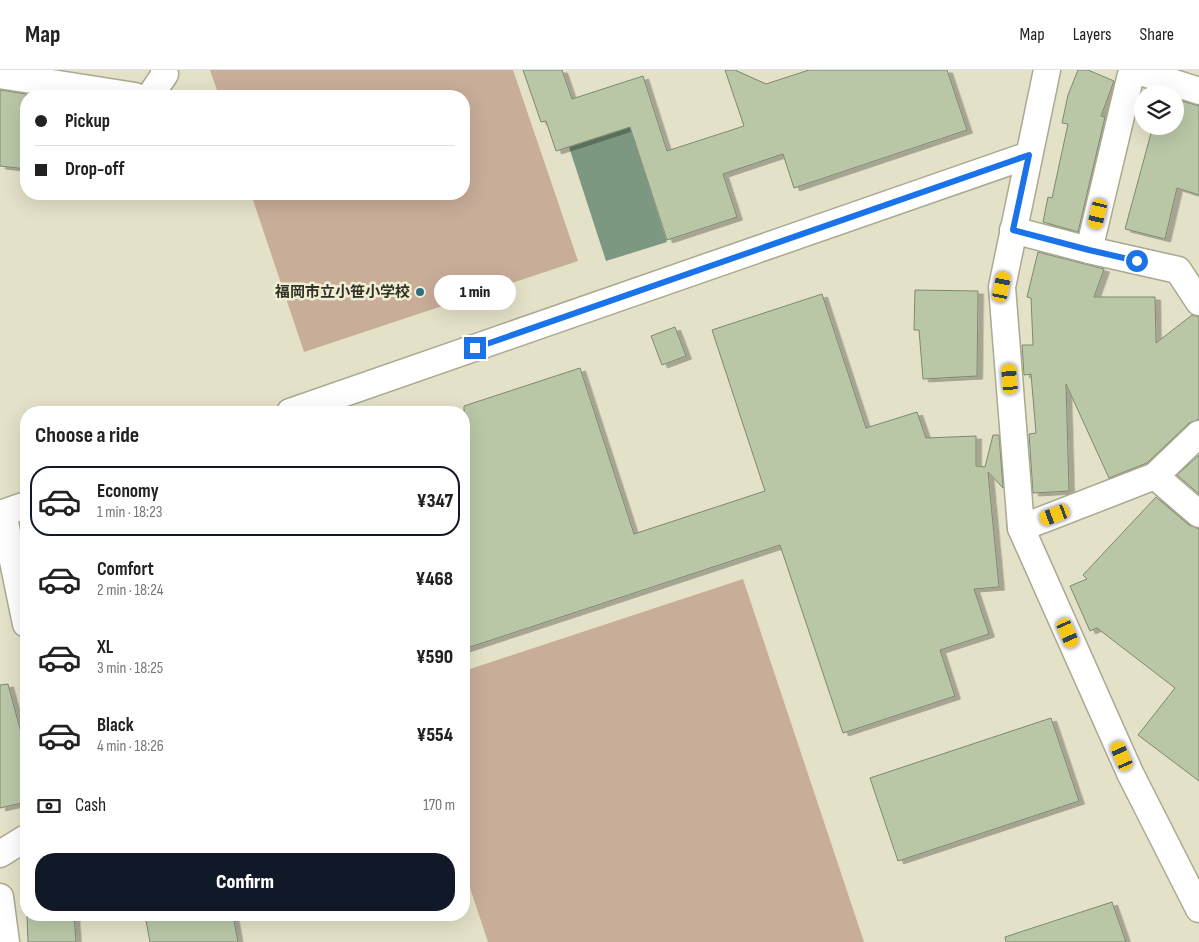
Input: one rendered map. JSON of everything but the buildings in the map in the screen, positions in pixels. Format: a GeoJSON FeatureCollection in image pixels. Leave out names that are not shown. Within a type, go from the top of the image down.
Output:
{"type":"FeatureCollection","features":[{"type":"Feature","properties":{"kind":"street"},"geometry":{"type":"LineString","coordinates":[[154,90],[165,74],[164,70]]}},
{"type":"Feature","properties":{"kind":"street"},"geometry":{"type":"LineString","coordinates":[[1047,70],[1002,287],[1022,528],[1130,773],[1199,909]]}},
{"type":"Feature","properties":{"kind":"street"},"geometry":{"type":"LineString","coordinates":[[1089,250],[1133,70],[1199,92]]}},
{"type":"Feature","properties":{"kind":"street"},"geometry":{"type":"LineString","coordinates":[[0,75],[96,90]]}},
{"type":"Feature","properties":{"kind":"street"},"geometry":{"type":"LineString","coordinates":[[307,406],[1029,155]]}},
{"type":"Feature","properties":{"kind":"street"},"geometry":{"type":"LineString","coordinates":[[1013,230],[1089,250],[1178,270],[1199,302]]}},
{"type":"Feature","properties":{"kind":"street"},"geometry":{"type":"LineString","coordinates":[[1022,528],[1155,476],[1199,434]]}},
{"type":"Feature","properties":{"kind":"street"},"geometry":{"type":"LineString","coordinates":[[1155,476],[1199,514]]}},
{"type":"Feature","properties":{"kind":"street"},"geometry":{"type":"LineString","coordinates":[[20,507],[3,513],[20,595]]}},
{"type":"Feature","properties":{"kind":"street"},"geometry":{"type":"LineString","coordinates":[[0,854],[20,842]]}},
{"type":"Feature","properties":{"kind":"street"},"geometry":{"type":"LineString","coordinates":[[0,896],[6,942]]}},
{"type":"Feature","properties":{"kind":"shaded area"},"geometry":{"type":"Polygon","coordinates":[[[210,70],[513,70],[578,261],[304,352],[253,200],[470,200],[470,90],[217,90],[210,70]]]}},
{"type":"Feature","properties":{"kind":"shaded area"},"geometry":{"type":"Polygon","coordinates":[[[630,127],[667,242],[606,261],[569,147],[630,127]]]}},
{"type":"Feature","properties":{"kind":"shaded area"},"geometry":{"type":"Polygon","coordinates":[[[743,579],[864,942],[488,942],[470,888],[470,669],[743,579]]]}},
{"type":"Feature","properties":{"kind":"place","name":"福岡市立小笹小学校"},"geometry":{"type":"Point","coordinates":[420,292]}},
{"type":"Feature","properties":{"kind":"route"},"geometry":{"type":"LineString","coordinates":[[475,348],[1029,155],[1013,230],[1137,261]]}}]}
